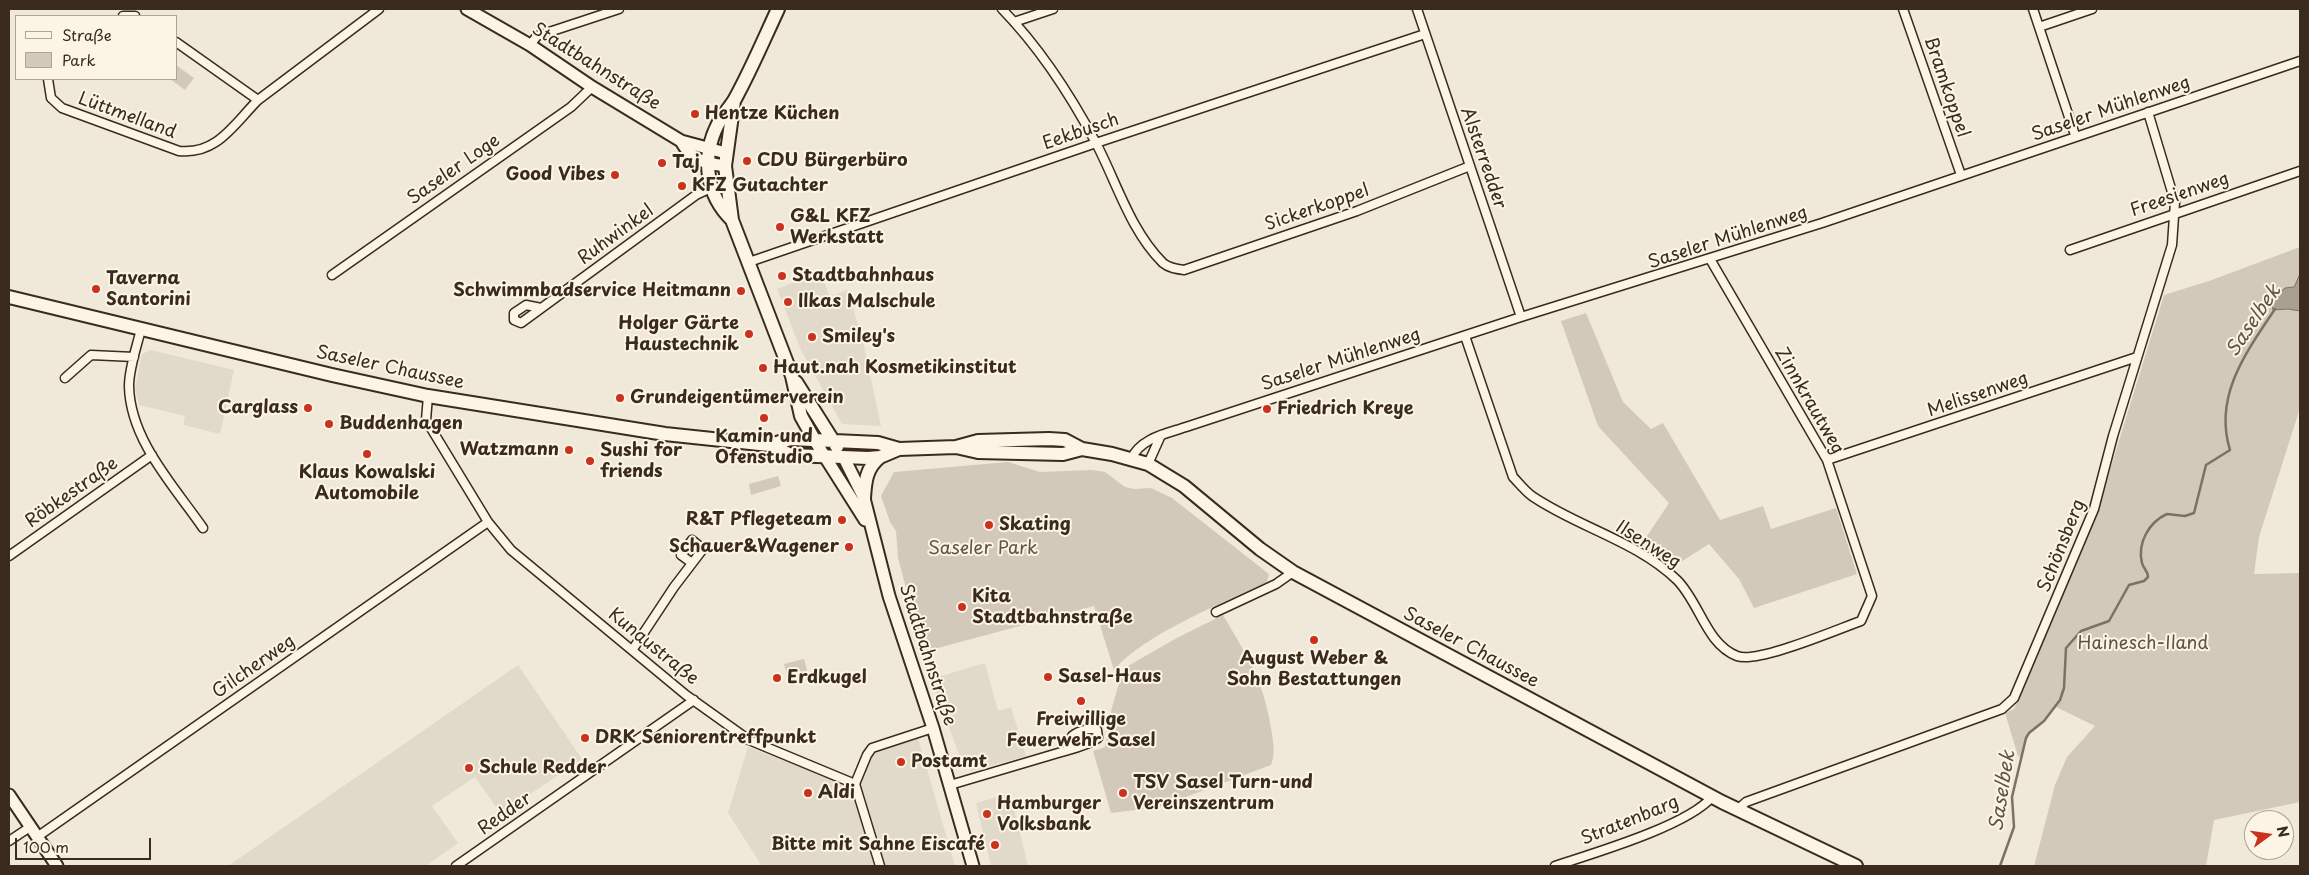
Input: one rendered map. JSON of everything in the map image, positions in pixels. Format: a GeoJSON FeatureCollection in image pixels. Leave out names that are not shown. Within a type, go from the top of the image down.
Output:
{"type":"FeatureCollection","features":[{"type":"Feature","properties":{"kind":"main road","name":"Stadtbahnstraße"},"geometry":{"type":"LineString","coordinates":[[467,9],[530,45],[592,87],[681,141],[710,148],[725,159],[732,220],[792,376],[801,416],[825,457],[857,505],[872,536]]}},
{"type":"Feature","properties":{"kind":"main road"},"geometry":{"type":"LineString","coordinates":[[708,164],[710,148],[717,126],[734,101],[778,9]]}},
{"type":"Feature","properties":{"kind":"main road"},"geometry":{"type":"LineString","coordinates":[[725,159],[734,101]]}},
{"type":"Feature","properties":{"kind":"main road","name":"Stadtbahnstraße"},"geometry":{"type":"LineString","coordinates":[[681,141],[692,157],[708,164],[725,159]]}},
{"type":"Feature","properties":{"kind":"main road","name":"Stadtbahnstraße"},"geometry":{"type":"LineString","coordinates":[[708,164],[711,188],[720,208],[732,220]]}},
{"type":"Feature","properties":{"kind":"main road","name":"Saseler Chaussee"},"geometry":{"type":"LineString","coordinates":[[9,297],[332,375],[428,396],[665,434],[769,445],[791,455],[844,458],[880,457],[899,449]]}},
{"type":"Feature","properties":{"kind":"main road","name":"Stadtbahnstraße"},"geometry":{"type":"LineString","coordinates":[[792,376],[844,458],[864,498],[872,536],[889,596],[933,728],[973,866]]}},
{"type":"Feature","properties":{"kind":"main road","name":"Saseler Chaussee"},"geometry":{"type":"LineString","coordinates":[[769,445],[791,439],[878,443],[899,449],[956,447],[978,452],[1063,454],[1082,449],[1148,464],[1184,486],[1260,549],[1293,572],[1712,797],[1856,866]]}},
{"type":"Feature","properties":{"kind":"main road"},"geometry":{"type":"LineString","coordinates":[[864,498],[867,473],[871,465],[880,457]]}},
{"type":"Feature","properties":{"kind":"main road"},"geometry":{"type":"LineString","coordinates":[[9,796],[57,866]]}},
{"type":"Feature","properties":{"kind":"street","name":"Lüttmelland"},"geometry":{"type":"LineString","coordinates":[[48,80],[51,98],[62,108],[179,151],[190,152],[211,146],[225,136],[258,100],[378,9]]}},
{"type":"Feature","properties":{"kind":"street"},"geometry":{"type":"LineString","coordinates":[[530,45],[537,36],[618,9]]}},
{"type":"Feature","properties":{"kind":"street"},"geometry":{"type":"LineString","coordinates":[[1002,9],[1059,81],[1096,143]]}},
{"type":"Feature","properties":{"kind":"street"},"geometry":{"type":"LineString","coordinates":[[1014,22],[1053,9]]}},
{"type":"Feature","properties":{"kind":"street","name":"Alsterredder"},"geometry":{"type":"LineString","coordinates":[[1416,9],[1521,317]]}},
{"type":"Feature","properties":{"kind":"street","name":"Bramkoppel"},"geometry":{"type":"LineString","coordinates":[[1903,9],[1961,175]]}},
{"type":"Feature","properties":{"kind":"street"},"geometry":{"type":"LineString","coordinates":[[2033,9],[2076,135]]}},
{"type":"Feature","properties":{"kind":"street"},"geometry":{"type":"LineString","coordinates":[[2039,27],[2092,9]]}},
{"type":"Feature","properties":{"kind":"street","name":"Eekbusch"},"geometry":{"type":"LineString","coordinates":[[748,262],[1096,143],[1425,34]]}},
{"type":"Feature","properties":{"kind":"street"},"geometry":{"type":"LineString","coordinates":[[178,43],[258,100]]}},
{"type":"Feature","properties":{"kind":"street","name":"Saseler Mühlenweg"},"geometry":{"type":"LineString","coordinates":[[1131,459],[1139,446],[1161,436],[1521,317],[1710,259],[2300,61]]}},
{"type":"Feature","properties":{"kind":"street","name":"Saseler Loge"},"geometry":{"type":"LineString","coordinates":[[332,274],[571,107],[592,87]]}},
{"type":"Feature","properties":{"kind":"street","name":"Schönsberg"},"geometry":{"type":"LineString","coordinates":[[1737,810],[1746,802],[2002,709],[2012,702],[2094,509],[2101,489],[2107,456],[2172,245],[2176,212],[2171,182],[2148,112]]}},
{"type":"Feature","properties":{"kind":"street","name":"Sickerkoppel"},"geometry":{"type":"LineString","coordinates":[[1096,143],[1129,213],[1152,250],[1164,264],[1171,268],[1184,270],[1322,223],[1470,166]]}},
{"type":"Feature","properties":{"kind":"street","name":"Freesienweg"},"geometry":{"type":"LineString","coordinates":[[2070,250],[2176,212],[2300,171]]}},
{"type":"Feature","properties":{"kind":"street","name":"Ruhwinkel"},"geometry":{"type":"LineString","coordinates":[[540,308],[696,196],[711,188]]}},
{"type":"Feature","properties":{"kind":"street","name":"Zinnkrautweg"},"geometry":{"type":"LineString","coordinates":[[1710,259],[1827,460],[1872,596]]}},
{"type":"Feature","properties":{"kind":"street"},"geometry":{"type":"LineString","coordinates":[[141,329],[129,384],[131,404],[136,422],[152,455],[203,528]]}},
{"type":"Feature","properties":{"kind":"street","name":"Ilsenweg"},"geometry":{"type":"LineString","coordinates":[[1465,336],[1513,477],[1530,495],[1641,555],[1677,580],[1695,604],[1717,643],[1738,657],[1761,656],[1861,621],[1872,596]]}},
{"type":"Feature","properties":{"kind":"street"},"geometry":{"type":"LineString","coordinates":[[65,378],[91,355],[134,357]]}},
{"type":"Feature","properties":{"kind":"street","name":"Melissenweg"},"geometry":{"type":"LineString","coordinates":[[1827,460],[2137,357]]}},
{"type":"Feature","properties":{"kind":"street","name":"Kunaustraße"},"geometry":{"type":"LineString","coordinates":[[428,396],[426,420],[488,522],[511,550],[694,700],[749,740],[855,784]]}},
{"type":"Feature","properties":{"kind":"street"},"geometry":{"type":"LineString","coordinates":[[1148,464],[1161,436]]}},
{"type":"Feature","properties":{"kind":"street","name":"Röbkestraße"},"geometry":{"type":"LineString","coordinates":[[9,556],[152,455]]}},
{"type":"Feature","properties":{"kind":"street","name":"Gilcherweg"},"geometry":{"type":"LineString","coordinates":[[37,837],[488,522]]}},
{"type":"Feature","properties":{"kind":"street"},"geometry":{"type":"LineString","coordinates":[[632,649],[692,564]]}},
{"type":"Feature","properties":{"kind":"street"},"geometry":{"type":"LineString","coordinates":[[1216,612],[1276,584],[1293,572]]}},
{"type":"Feature","properties":{"kind":"street","name":"Redder"},"geometry":{"type":"LineString","coordinates":[[457,866],[694,700]]}},
{"type":"Feature","properties":{"kind":"street"},"geometry":{"type":"LineString","coordinates":[[880,866],[855,784],[867,755],[872,748],[933,728]]}},
{"type":"Feature","properties":{"kind":"street"},"geometry":{"type":"LineString","coordinates":[[950,785],[1074,748]]}},
{"type":"Feature","properties":{"kind":"street","name":"Stratenbarg"},"geometry":{"type":"LineString","coordinates":[[1555,866],[1654,830],[1696,811],[1712,797]]}},
{"type":"Feature","properties":{"kind":"street"},"geometry":{"type":"LineString","coordinates":[[9,841],[30,827]]}},
{"type":"Feature","properties":{"kind":"shaded area"},"geometry":{"type":"Polygon","coordinates":[[[820,272],[830,297],[847,290],[862,336],[881,426],[842,424],[800,348],[777,289],[820,272]]]}},
{"type":"Feature","properties":{"kind":"shaded area"},"geometry":{"type":"Polygon","coordinates":[[[2300,274],[2300,311],[2288,309],[2273,310],[2271,300],[2285,288],[2294,287],[2300,274]]]}},
{"type":"Feature","properties":{"kind":"shaded area"},"geometry":{"type":"Polygon","coordinates":[[[151,350],[234,370],[220,434],[183,425],[185,416],[139,405],[135,388],[142,354],[151,350]]]}},
{"type":"Feature","properties":{"kind":"shaded area"},"geometry":{"type":"Polygon","coordinates":[[[985,663],[998,711],[1011,707],[1026,756],[971,771],[960,757],[931,679],[985,663]]]}},
{"type":"Feature","properties":{"kind":"shaded area","name":"Schule Redder"},"geometry":{"type":"Polygon","coordinates":[[[518,665],[582,759],[501,814],[475,777],[432,806],[458,843],[426,866],[228,866],[518,665]]]}},
{"type":"Feature","properties":{"kind":"shaded area"},"geometry":{"type":"Polygon","coordinates":[[[918,738],[955,866],[883,866],[858,786],[865,765],[879,750],[918,738]]]}},
{"type":"Feature","properties":{"kind":"shaded area"},"geometry":{"type":"Polygon","coordinates":[[[748,747],[853,787],[877,866],[762,866],[728,813],[748,747]]]}},
{"type":"Feature","properties":{"kind":"shaded area"},"geometry":{"type":"Polygon","coordinates":[[[1010,793],[1028,866],[991,866],[976,803],[1010,793]]]}},
{"type":"Feature","properties":{"kind":"green space"},"geometry":{"type":"Polygon","coordinates":[[[178,66],[194,78],[185,90],[171,80],[178,80],[178,66]]]}},
{"type":"Feature","properties":{"kind":"green space","name":"Hainesch-Iland"},"geometry":{"type":"Polygon","coordinates":[[[2300,247],[2300,408],[2259,537],[2254,574],[2300,573],[2300,802],[2262,810],[2244,810],[2244,814],[2214,820],[2206,866],[2034,866],[2055,785],[2067,757],[2095,726],[2056,707],[2044,721],[2027,735],[2022,758],[2018,756],[2005,713],[2014,709],[2105,486],[2164,295],[2209,281],[2300,247]]]}},
{"type":"Feature","properties":{"kind":"green space"},"geometry":{"type":"Polygon","coordinates":[[[1586,313],[1623,402],[1651,429],[1663,423],[1720,520],[1763,506],[1771,529],[1836,508],[1857,574],[1754,608],[1739,579],[1709,544],[1673,567],[1641,545],[1669,503],[1598,426],[1561,321],[1586,313]]]}},
{"type":"Feature","properties":{"kind":"green space","name":"Saseler Park"},"geometry":{"type":"Polygon","coordinates":[[[1008,462],[1040,472],[1092,470],[1105,472],[1125,487],[1134,489],[1151,488],[1172,498],[1269,574],[1267,582],[1164,632],[1144,644],[1114,670],[1094,606],[923,652],[898,558],[896,531],[890,522],[881,496],[894,472],[1008,462]]]}},
{"type":"Feature","properties":{"kind":"green space"},"geometry":{"type":"Polygon","coordinates":[[[778,476],[781,486],[751,495],[749,484],[778,476]]]}},
{"type":"Feature","properties":{"kind":"green space"},"geometry":{"type":"Polygon","coordinates":[[[1223,615],[1247,656],[1264,696],[1274,751],[1271,765],[1159,807],[1111,813],[1093,751],[1105,747],[1112,707],[1120,680],[1128,666],[1175,639],[1223,615]]]}},
{"type":"Feature","properties":{"kind":"green space"},"geometry":{"type":"Polygon","coordinates":[[[804,659],[808,674],[788,680],[784,664],[804,659]]]}},
{"type":"Feature","properties":{"kind":"waterway","name":"Saselbek"},"geometry":{"type":"LineString","coordinates":[[2000,866],[2014,827],[2012,797],[2026,738],[2029,733],[2044,721],[2060,700],[2064,688],[2066,648],[2081,631],[2109,621],[2129,585],[2144,581],[2148,577],[2142,563],[2141,548],[2146,534],[2155,522],[2167,514],[2185,516],[2194,513],[2206,465],[2230,450],[2226,430],[2226,411],[2229,393],[2236,375],[2254,341],[2275,309]]}},
{"type":"Feature","properties":{"kind":"place","name":"Hentze Küchen"},"geometry":{"type":"Point","coordinates":[695,114]}},
{"type":"Feature","properties":{"kind":"place","name":"CDU Bürgerbüro"},"geometry":{"type":"Point","coordinates":[747,161]}},
{"type":"Feature","properties":{"kind":"place","name":"Taj"},"geometry":{"type":"Point","coordinates":[662,163]}},
{"type":"Feature","properties":{"kind":"place","name":"Good Vibes"},"geometry":{"type":"Point","coordinates":[615,175]}},
{"type":"Feature","properties":{"kind":"place","name":"KFZ Gutachter"},"geometry":{"type":"Point","coordinates":[682,186]}},
{"type":"Feature","properties":{"kind":"place","name":"G&L KFZ Werkstatt"},"geometry":{"type":"Point","coordinates":[780,227]}},
{"type":"Feature","properties":{"kind":"place","name":"Stadtbahnhaus"},"geometry":{"type":"Point","coordinates":[782,276]}},
{"type":"Feature","properties":{"kind":"place","name":"Taverna Santorini"},"geometry":{"type":"Point","coordinates":[96,289]}},
{"type":"Feature","properties":{"kind":"place","name":"Schwimmbadservice Heitmann"},"geometry":{"type":"Point","coordinates":[741,291]}},
{"type":"Feature","properties":{"kind":"place","name":"Ilkas Malschule"},"geometry":{"type":"Point","coordinates":[788,302]}},
{"type":"Feature","properties":{"kind":"place","name":"Holger Gärte Haustechnik"},"geometry":{"type":"Point","coordinates":[749,334]}},
{"type":"Feature","properties":{"kind":"place","name":"Smiley's"},"geometry":{"type":"Point","coordinates":[812,337]}},
{"type":"Feature","properties":{"kind":"place","name":"Haut.nah Kosmetikinstitut"},"geometry":{"type":"Point","coordinates":[763,368]}},
{"type":"Feature","properties":{"kind":"place","name":"Grundeigentümerverein"},"geometry":{"type":"Point","coordinates":[620,398]}},
{"type":"Feature","properties":{"kind":"place","name":"Carglass"},"geometry":{"type":"Point","coordinates":[308,408]}},
{"type":"Feature","properties":{"kind":"place","name":"Friedrich Kreye"},"geometry":{"type":"Point","coordinates":[1267,409]}},
{"type":"Feature","properties":{"kind":"place","name":"Kamin und Ofenstudio"},"geometry":{"type":"Point","coordinates":[764,418]}},
{"type":"Feature","properties":{"kind":"place","name":"Buddenhagen"},"geometry":{"type":"Point","coordinates":[329,424]}},
{"type":"Feature","properties":{"kind":"place","name":"Watzmann"},"geometry":{"type":"Point","coordinates":[569,450]}},
{"type":"Feature","properties":{"kind":"place","name":"Klaus Kowalski Automobile"},"geometry":{"type":"Point","coordinates":[367,454]}},
{"type":"Feature","properties":{"kind":"place","name":"Sushi for friends"},"geometry":{"type":"Point","coordinates":[590,461]}},
{"type":"Feature","properties":{"kind":"place","name":"R&T Pflegeteam"},"geometry":{"type":"Point","coordinates":[842,520]}},
{"type":"Feature","properties":{"kind":"place","name":"Skating"},"geometry":{"type":"Point","coordinates":[989,525]}},
{"type":"Feature","properties":{"kind":"place","name":"Schauer&Wagener"},"geometry":{"type":"Point","coordinates":[849,547]}},
{"type":"Feature","properties":{"kind":"place","name":"Kita Stadtbahnstraße"},"geometry":{"type":"Point","coordinates":[962,607]}},
{"type":"Feature","properties":{"kind":"place","name":"August Weber & Sohn Bestattungen"},"geometry":{"type":"Point","coordinates":[1314,640]}},
{"type":"Feature","properties":{"kind":"place","name":"Sasel-Haus"},"geometry":{"type":"Point","coordinates":[1048,677]}},
{"type":"Feature","properties":{"kind":"place","name":"Erdkugel"},"geometry":{"type":"Point","coordinates":[777,678]}},
{"type":"Feature","properties":{"kind":"place","name":"Freiwillige Feuerwehr Sasel"},"geometry":{"type":"Point","coordinates":[1081,701]}},
{"type":"Feature","properties":{"kind":"place","name":"DRK Seniorentreffpunkt"},"geometry":{"type":"Point","coordinates":[585,738]}},
{"type":"Feature","properties":{"kind":"place","name":"Postamt"},"geometry":{"type":"Point","coordinates":[901,762]}},
{"type":"Feature","properties":{"kind":"place","name":"Schule Redder"},"geometry":{"type":"Point","coordinates":[469,768]}},
{"type":"Feature","properties":{"kind":"place","name":"Aldi"},"geometry":{"type":"Point","coordinates":[808,793]}},
{"type":"Feature","properties":{"kind":"place","name":"TSV Sasel Turn-und Vereinszentrum"},"geometry":{"type":"Point","coordinates":[1123,793]}},
{"type":"Feature","properties":{"kind":"place","name":"Hamburger Volksbank"},"geometry":{"type":"Point","coordinates":[987,814]}},
{"type":"Feature","properties":{"kind":"place","name":"Bitte mit Sahne Eiscafé"},"geometry":{"type":"Point","coordinates":[995,845]}}]}
